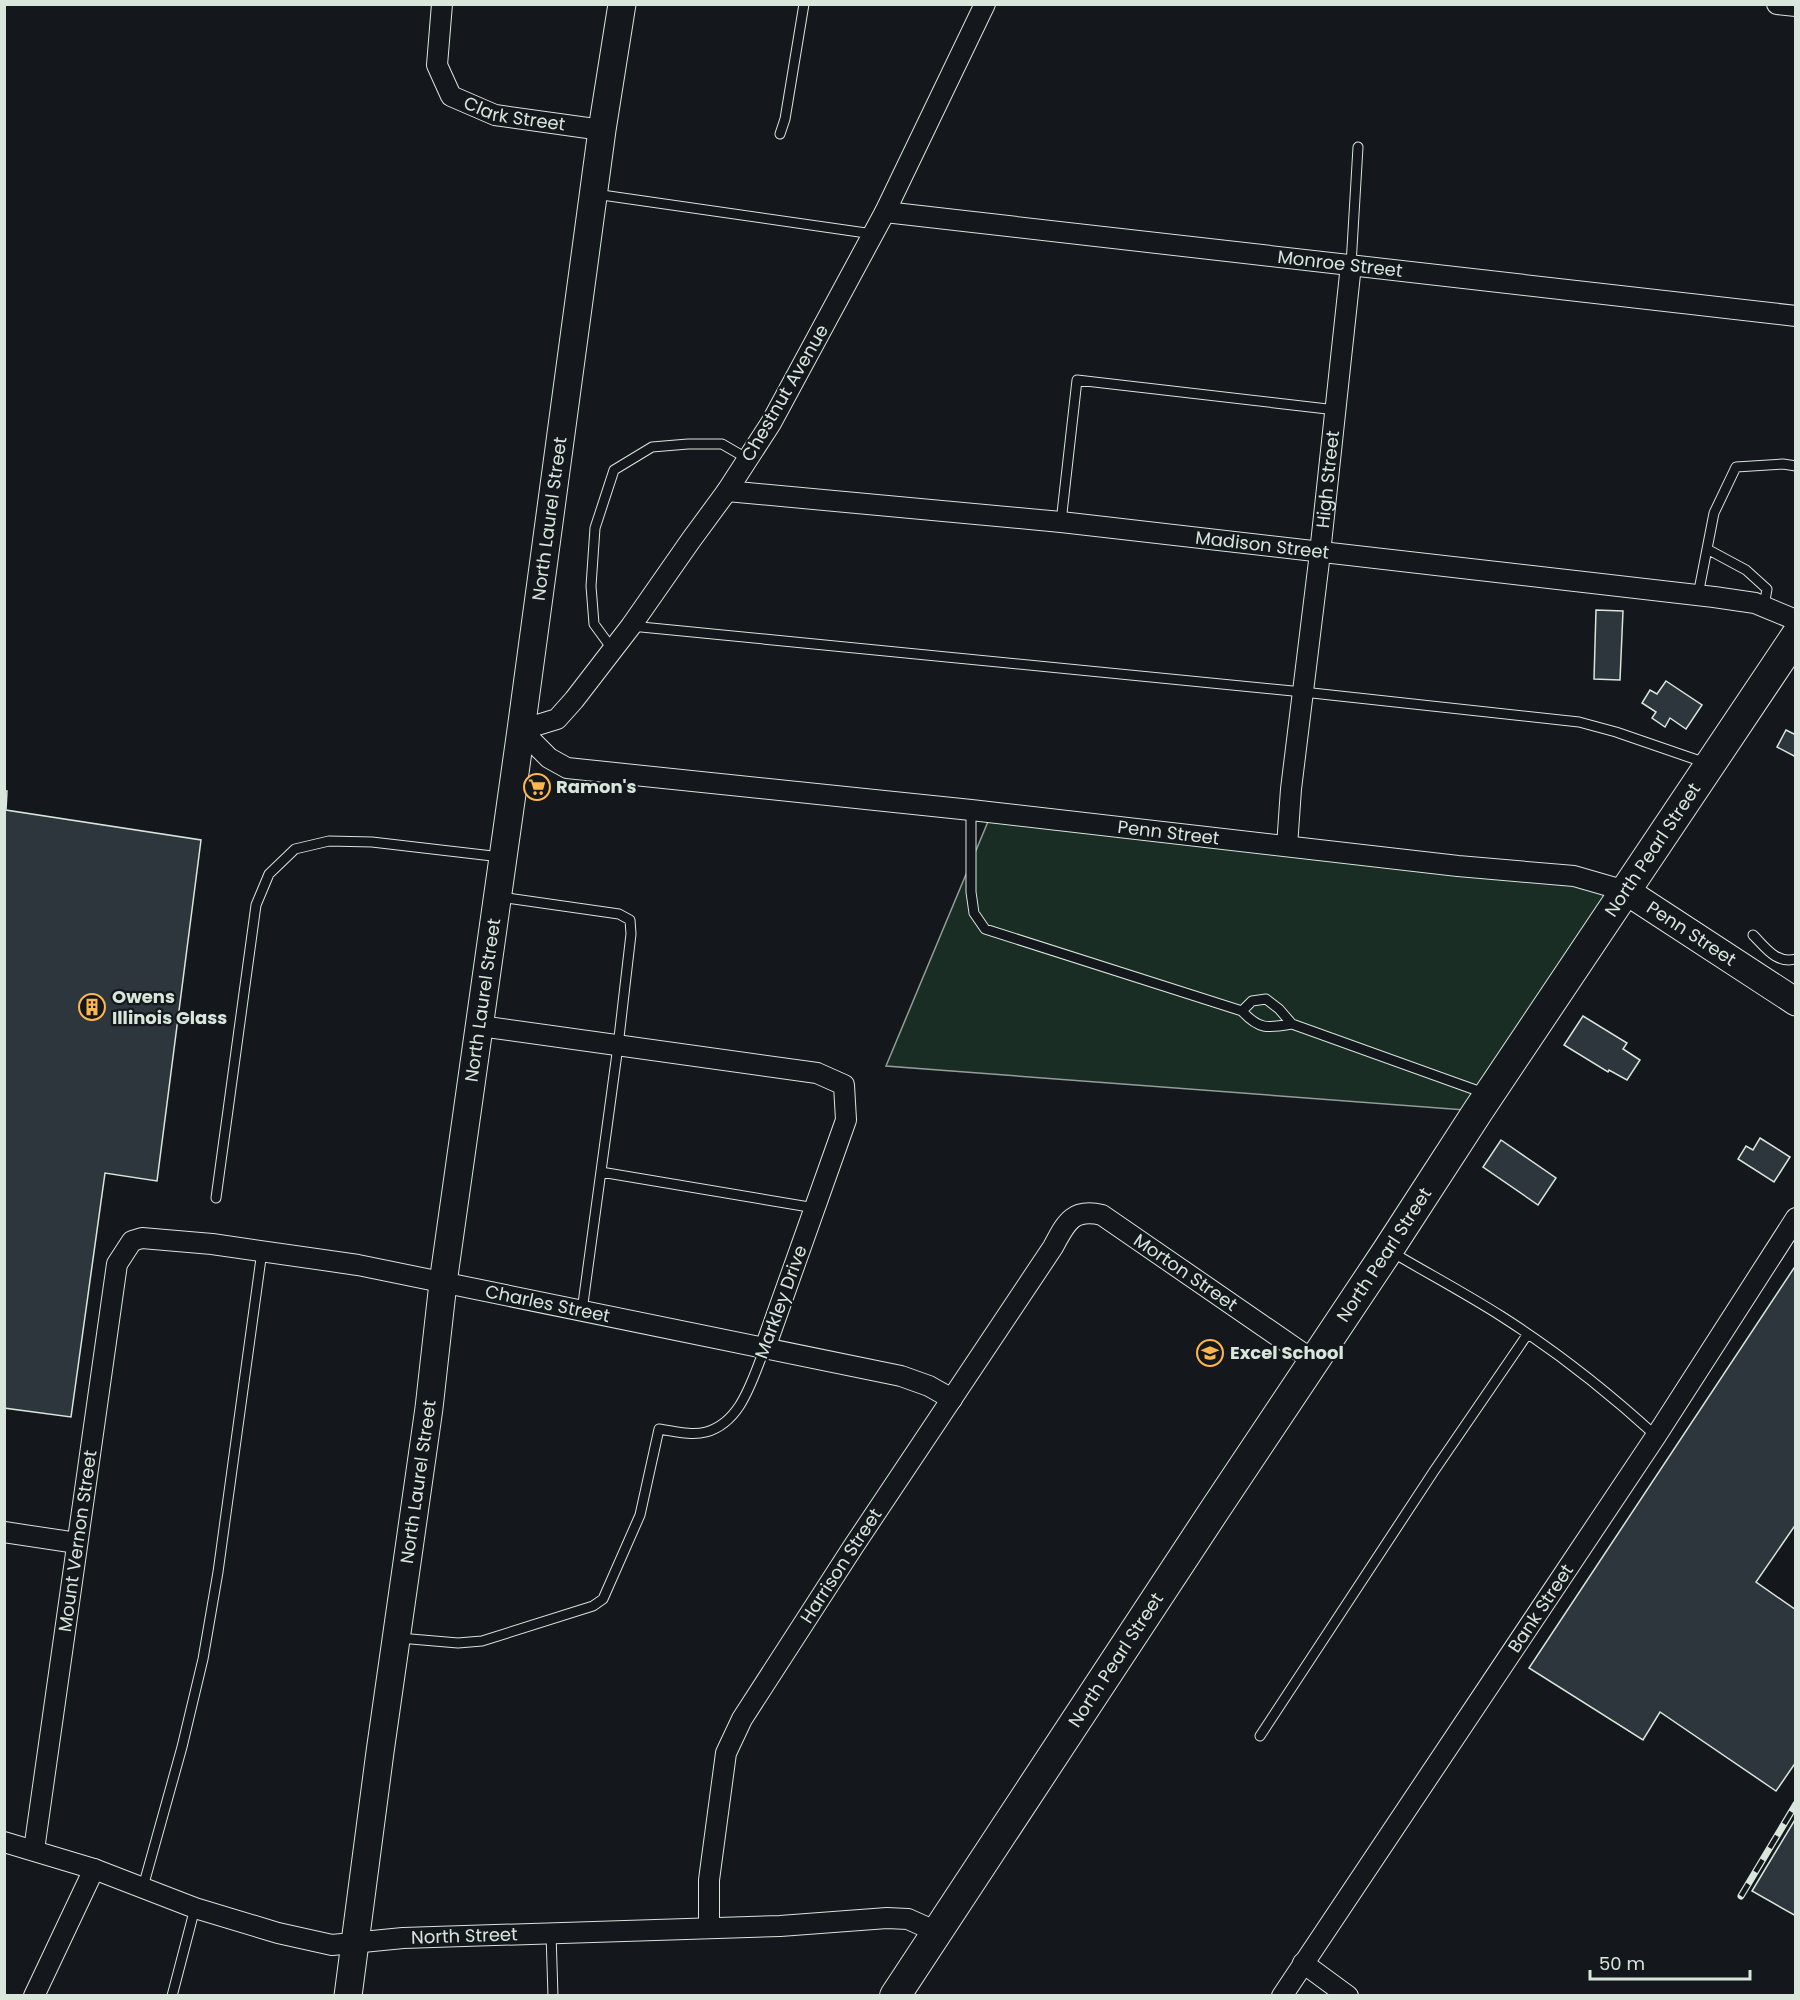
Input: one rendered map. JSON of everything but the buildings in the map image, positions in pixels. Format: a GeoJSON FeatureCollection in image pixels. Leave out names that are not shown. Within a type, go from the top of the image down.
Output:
{"type":"FeatureCollection","features":[{"type":"Feature","properties":{"kind":"main road","name":"North Pearl Street"},"geometry":{"type":"LineString","coordinates":[[895,1995],[1490,1094],[1796,636]]}},
{"type":"Feature","properties":{"kind":"street","name":"Clark Street"},"geometry":{"type":"LineString","coordinates":[[442,4],[437,65],[451,96],[495,115],[602,129]]}},
{"type":"Feature","properties":{"kind":"street","name":"North Laurel Street"},"geometry":{"type":"LineString","coordinates":[[348,1995],[429,1408],[443,1283],[621,4]]}},
{"type":"Feature","properties":{"kind":"street","name":"Chestnut Avenue"},"geometry":{"type":"LineString","coordinates":[[521,730],[557,719],[574,700],[631,626],[748,459],[771,423],[885,212],[985,4]]}},
{"type":"Feature","properties":{"kind":"street"},"geometry":{"type":"LineString","coordinates":[[1777,4],[1796,6]]}},
{"type":"Feature","properties":{"kind":"street","name":"Monroe Street"},"geometry":{"type":"LineString","coordinates":[[885,212],[1796,316]]}},
{"type":"Feature","properties":{"kind":"street","name":"High Street"},"geometry":{"type":"LineString","coordinates":[[1287,846],[1291,789],[1320,553],[1351,265]]}},
{"type":"Feature","properties":{"kind":"street","name":"Madison Street"},"geometry":{"type":"LineString","coordinates":[[727,491],[1061,522],[1698,595],[1755,603],[1796,620]]}},
{"type":"Feature","properties":{"kind":"street","name":"Penn Street"},"geometry":{"type":"LineString","coordinates":[[521,730],[549,758],[567,768],[1574,876],[1626,891],[1796,1002]]}},
{"type":"Feature","properties":{"kind":"street","name":"Markley Drive"},"geometry":{"type":"LineString","coordinates":[[480,1026],[817,1073],[844,1085],[846,1120],[765,1348]]}},
{"type":"Feature","properties":{"kind":"street","name":"Morton Street"},"geometry":{"type":"LineString","coordinates":[[1059,1236],[1066,1224],[1076,1215],[1090,1212],[1102,1215],[1314,1361]]}},
{"type":"Feature","properties":{"kind":"street","name":"Bank Street"},"geometry":{"type":"LineString","coordinates":[[1282,1995],[1656,1436],[1796,1218]]}},
{"type":"Feature","properties":{"kind":"street","name":"Harrison Street"},"geometry":{"type":"LineString","coordinates":[[708,1928],[709,1880],[726,1753],[733,1736],[847,1557],[1059,1236]]}},
{"type":"Feature","properties":{"kind":"street","name":"Charles Street"},"geometry":{"type":"LineString","coordinates":[[136,1240],[142,1238],[212,1244],[358,1265],[901,1376],[929,1386],[952,1399]]}},
{"type":"Feature","properties":{"kind":"street","name":"Mount Vernon Street"},"geometry":{"type":"LineString","coordinates":[[34,1850],[117,1264],[132,1241],[136,1240]]}},
{"type":"Feature","properties":{"kind":"street"},"geometry":{"type":"LineString","coordinates":[[4,1532],[77,1543]]}},
{"type":"Feature","properties":{"kind":"street","name":"North Street"},"geometry":{"type":"LineString","coordinates":[[4,1842],[94,1869],[195,1908],[279,1933],[332,1945],[403,1938],[780,1926],[887,1918],[908,1919],[937,1932]]}},
{"type":"Feature","properties":{"kind":"street"},"geometry":{"type":"LineString","coordinates":[[34,1995],[94,1869]]}},
{"type":"Feature","properties":{"kind":"street"},"geometry":{"type":"LineString","coordinates":[[1303,1963],[1348,1995]]}},
{"type":"Feature","properties":{"kind":"lane"},"geometry":{"type":"LineString","coordinates":[[780,134],[804,4]]}},
{"type":"Feature","properties":{"kind":"lane","name":"High Street"},"geometry":{"type":"LineString","coordinates":[[1351,265],[1358,147]]}},
{"type":"Feature","properties":{"kind":"lane"},"geometry":{"type":"LineString","coordinates":[[593,193],[873,234]]}},
{"type":"Feature","properties":{"kind":"lane"},"geometry":{"type":"LineString","coordinates":[[1061,522],[1077,380],[1336,410]]}},
{"type":"Feature","properties":{"kind":"lane"},"geometry":{"type":"LineString","coordinates":[[613,650],[594,624],[591,586],[595,528],[614,470],[652,447],[688,444],[722,444],[748,459]]}},
{"type":"Feature","properties":{"kind":"lane"},"geometry":{"type":"LineString","coordinates":[[1698,595],[1714,513],[1736,467],[1783,464],[1796,466]]}},
{"type":"Feature","properties":{"kind":"lane"},"geometry":{"type":"LineString","coordinates":[[1707,549],[1746,570],[1767,589],[1764,606]]}},
{"type":"Feature","properties":{"kind":"lane"},"geometry":{"type":"LineString","coordinates":[[631,626],[1303,692],[1578,722],[1616,732],[1711,764]]}},
{"type":"Feature","properties":{"kind":"lane"},"geometry":{"type":"LineString","coordinates":[[971,810],[971,892],[974,913],[986,929],[1242,1011],[1254,1024],[1273,1027],[1292,1024],[1490,1094]]}},
{"type":"Feature","properties":{"kind":"lane"},"geometry":{"type":"LineString","coordinates":[[216,1198],[256,905],[269,874],[295,849],[328,841],[372,842],[503,857]]}},
{"type":"Feature","properties":{"kind":"lane"},"geometry":{"type":"LineString","coordinates":[[498,896],[619,914],[630,920],[631,934],[618,1046],[582,1311]]}},
{"type":"Feature","properties":{"kind":"lane"},"geometry":{"type":"LineString","coordinates":[[1754,935],[1778,958],[1786,961],[1796,959]]}},
{"type":"Feature","properties":{"kind":"lane"},"geometry":{"type":"LineString","coordinates":[[1242,1011],[1252,1001],[1266,999],[1279,1009],[1292,1024]]}},
{"type":"Feature","properties":{"kind":"lane"},"geometry":{"type":"LineString","coordinates":[[601,1172],[815,1208]]}},
{"type":"Feature","properties":{"kind":"lane"},"geometry":{"type":"LineString","coordinates":[[1388,1250],[1501,1316],[1567,1362],[1656,1436]]}},
{"type":"Feature","properties":{"kind":"lane"},"geometry":{"type":"LineString","coordinates":[[142,1887],[182,1747],[203,1659],[219,1561],[262,1251]]}},
{"type":"Feature","properties":{"kind":"lane"},"geometry":{"type":"LineString","coordinates":[[1260,1736],[1527,1335]]}},
{"type":"Feature","properties":{"kind":"lane","name":"Markley Drive"},"geometry":{"type":"LineString","coordinates":[[397,1638],[458,1643],[482,1641],[593,1606],[603,1599],[640,1515],[659,1429],[686,1433],[705,1432],[728,1422],[741,1406],[765,1348]]}},
{"type":"Feature","properties":{"kind":"lane"},"geometry":{"type":"LineString","coordinates":[[172,1995],[195,1908]]}},
{"type":"Feature","properties":{"kind":"lane"},"geometry":{"type":"LineString","coordinates":[[551,1933],[553,1995]]}},
{"type":"Feature","properties":{"kind":"green space"},"geometry":{"type":"Polygon","coordinates":[[[992,812],[1626,891],[1478,1111],[886,1066],[992,812]]]}},
{"type":"Feature","properties":{"kind":"railway"},"geometry":{"type":"LineString","coordinates":[[1741,1896],[1796,1804]]}},
{"type":"Feature","properties":{"kind":"place","name":"Ramon's"},"geometry":{"type":"Point","coordinates":[537,787]}},
{"type":"Feature","properties":{"kind":"place","name":"Owens Illinois Glass"},"geometry":{"type":"Point","coordinates":[92,1007]}},
{"type":"Feature","properties":{"kind":"place","name":"Excel School"},"geometry":{"type":"Point","coordinates":[1210,1353]}}]}
